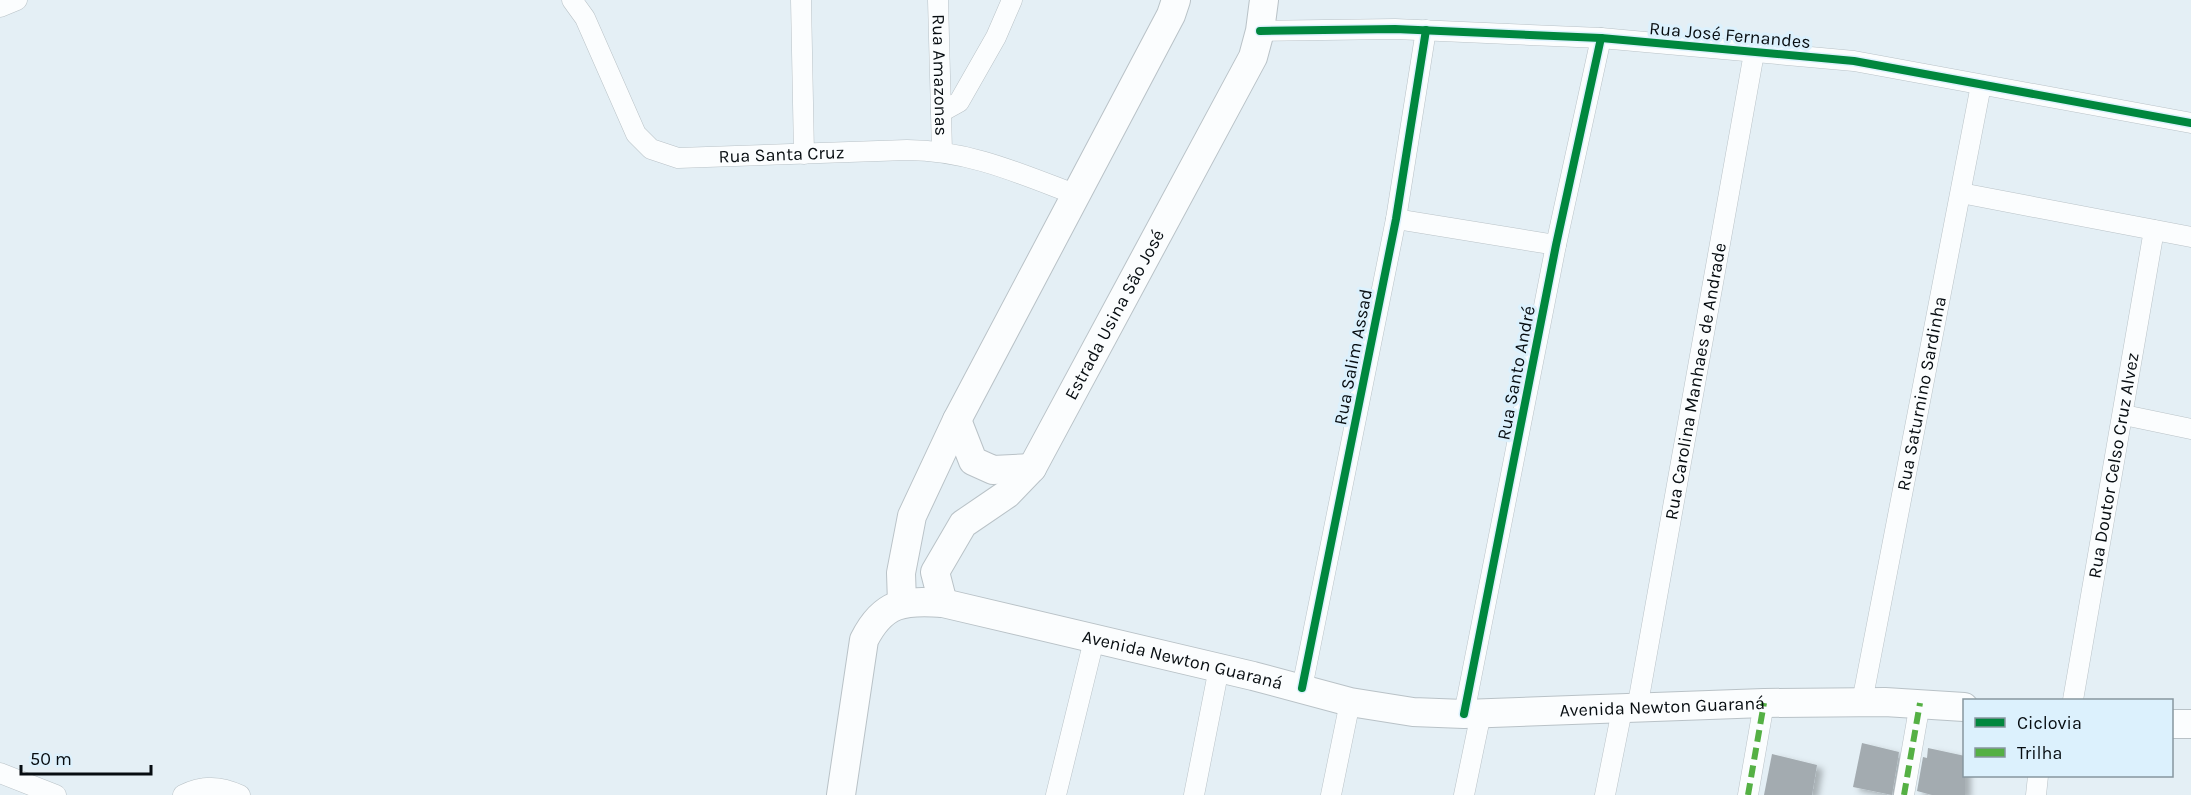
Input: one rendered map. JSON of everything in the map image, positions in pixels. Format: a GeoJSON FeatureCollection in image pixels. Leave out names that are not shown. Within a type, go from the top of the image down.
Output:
{"type":"FeatureCollection","features":[{"type":"Feature","properties":{"kind":"main road"},"geometry":{"type":"LineString","coordinates":[[841,795],[864,640],[873,622],[884,612],[902,603],[901,573],[912,516],[957,420],[1074,194],[1171,15],[1176,0]]}},
{"type":"Feature","properties":{"kind":"main road","name":"Estrada Usina São José"},"geometry":{"type":"LineString","coordinates":[[943,603],[935,573],[963,524],[1007,494],[1032,468],[1253,57],[1260,31],[1264,0]]}},
{"type":"Feature","properties":{"kind":"main road"},"geometry":{"type":"LineString","coordinates":[[957,420],[973,461],[993,470],[1032,468]]}},
{"type":"Feature","properties":{"kind":"main road","name":"Avenida Newton Guaraná"},"geometry":{"type":"LineString","coordinates":[[902,603],[943,603],[1220,668],[1350,702],[1413,712],[1472,713],[1862,702],[1963,707]]}},
{"type":"Feature","properties":{"kind":"main road"},"geometry":{"type":"LineString","coordinates":[[2173,723],[2191,724]]}},
{"type":"Feature","properties":{"kind":"street"},"geometry":{"type":"LineString","coordinates":[[0,8],[17,0]]}},
{"type":"Feature","properties":{"kind":"street","name":"Rua Santa Cruz"},"geometry":{"type":"LineString","coordinates":[[573,0],[585,18],[636,134],[651,149],[678,158],[942,151],[982,159],[1074,194]]}},
{"type":"Feature","properties":{"kind":"street"},"geometry":{"type":"LineString","coordinates":[[801,0],[804,154]]}},
{"type":"Feature","properties":{"kind":"street","name":"Rua Amazonas"},"geometry":{"type":"LineString","coordinates":[[938,0],[942,151]]}},
{"type":"Feature","properties":{"kind":"street"},"geometry":{"type":"LineString","coordinates":[[941,112],[959,102],[996,37],[1012,0]]}},
{"type":"Feature","properties":{"kind":"street","name":"Rua José Fernandes"},"geometry":{"type":"LineString","coordinates":[[1260,31],[1426,30],[1601,38],[1854,61],[2191,123]]}},
{"type":"Feature","properties":{"kind":"street","name":"Rua Salim Assad"},"geometry":{"type":"LineString","coordinates":[[1302,688],[1396,219],[1426,30]]}},
{"type":"Feature","properties":{"kind":"street","name":"Rua Santo André"},"geometry":{"type":"LineString","coordinates":[[1464,795],[1472,713],[1556,245],[1601,38]]}},
{"type":"Feature","properties":{"kind":"street","name":"Rua Carolina Manhaes de Andrade"},"geometry":{"type":"LineString","coordinates":[[1605,795],[1630,709],[1754,53]]}},
{"type":"Feature","properties":{"kind":"street","name":"Rua Saturnino Sardinha"},"geometry":{"type":"LineString","coordinates":[[1862,702],[1981,85]]}},
{"type":"Feature","properties":{"kind":"street"},"geometry":{"type":"LineString","coordinates":[[1961,193],[2191,237]]}},
{"type":"Feature","properties":{"kind":"street"},"geometry":{"type":"LineString","coordinates":[[1396,219],[1556,245]]}},
{"type":"Feature","properties":{"kind":"street","name":"Rua Doutor Celso Cruz Alvez"},"geometry":{"type":"LineString","coordinates":[[2073,699],[2124,415],[2154,230]]}},
{"type":"Feature","properties":{"kind":"street"},"geometry":{"type":"LineString","coordinates":[[2124,415],[2191,429]]}},
{"type":"Feature","properties":{"kind":"street"},"geometry":{"type":"LineString","coordinates":[[1056,795],[1094,640]]}},
{"type":"Feature","properties":{"kind":"street"},"geometry":{"type":"LineString","coordinates":[[1194,795],[1220,668]]}},
{"type":"Feature","properties":{"kind":"street"},"geometry":{"type":"LineString","coordinates":[[1331,795],[1350,702]]}},
{"type":"Feature","properties":{"kind":"street"},"geometry":{"type":"LineString","coordinates":[[1748,795],[1764,703]]}},
{"type":"Feature","properties":{"kind":"street"},"geometry":{"type":"LineString","coordinates":[[1904,795],[1920,703]]}},
{"type":"Feature","properties":{"kind":"street"},"geometry":{"type":"LineString","coordinates":[[0,773],[56,795]]}},
{"type":"Feature","properties":{"kind":"street"},"geometry":{"type":"LineString","coordinates":[[2036,795],[2038,777]]}},
{"type":"Feature","properties":{"kind":"street"},"geometry":{"type":"LineString","coordinates":[[183,795],[195,789],[222,787],[240,795]]}},
{"type":"Feature","properties":{"kind":"building"},"geometry":{"type":"Polygon","coordinates":[[[1862,743],[1899,752],[1892,795],[1853,787],[1862,743]]]}},
{"type":"Feature","properties":{"kind":"building"},"geometry":{"type":"Polygon","coordinates":[[[1928,748],[1963,756],[1965,795],[1932,795],[1917,791],[1923,757],[1927,758],[1928,748]]]}},
{"type":"Feature","properties":{"kind":"building"},"geometry":{"type":"Polygon","coordinates":[[[1772,754],[1817,765],[1812,795],[1764,795],[1772,754]]]}},
{"type":"Feature","properties":{"kind":"marked path"},"geometry":{"type":"LineString","coordinates":[[1748,795],[1764,703]]}},
{"type":"Feature","properties":{"kind":"marked path"},"geometry":{"type":"LineString","coordinates":[[1904,795],[1920,703]]}},
{"type":"Feature","properties":{"kind":"cycle path"},"geometry":{"type":"LineString","coordinates":[[1260,31],[1395,29],[1601,38],[1854,61],[2191,123]]}},
{"type":"Feature","properties":{"kind":"cycle path"},"geometry":{"type":"LineString","coordinates":[[1302,688],[1396,219],[1426,30]]}},
{"type":"Feature","properties":{"kind":"cycle path"},"geometry":{"type":"LineString","coordinates":[[1464,714],[1556,245],[1601,38]]}}]}
